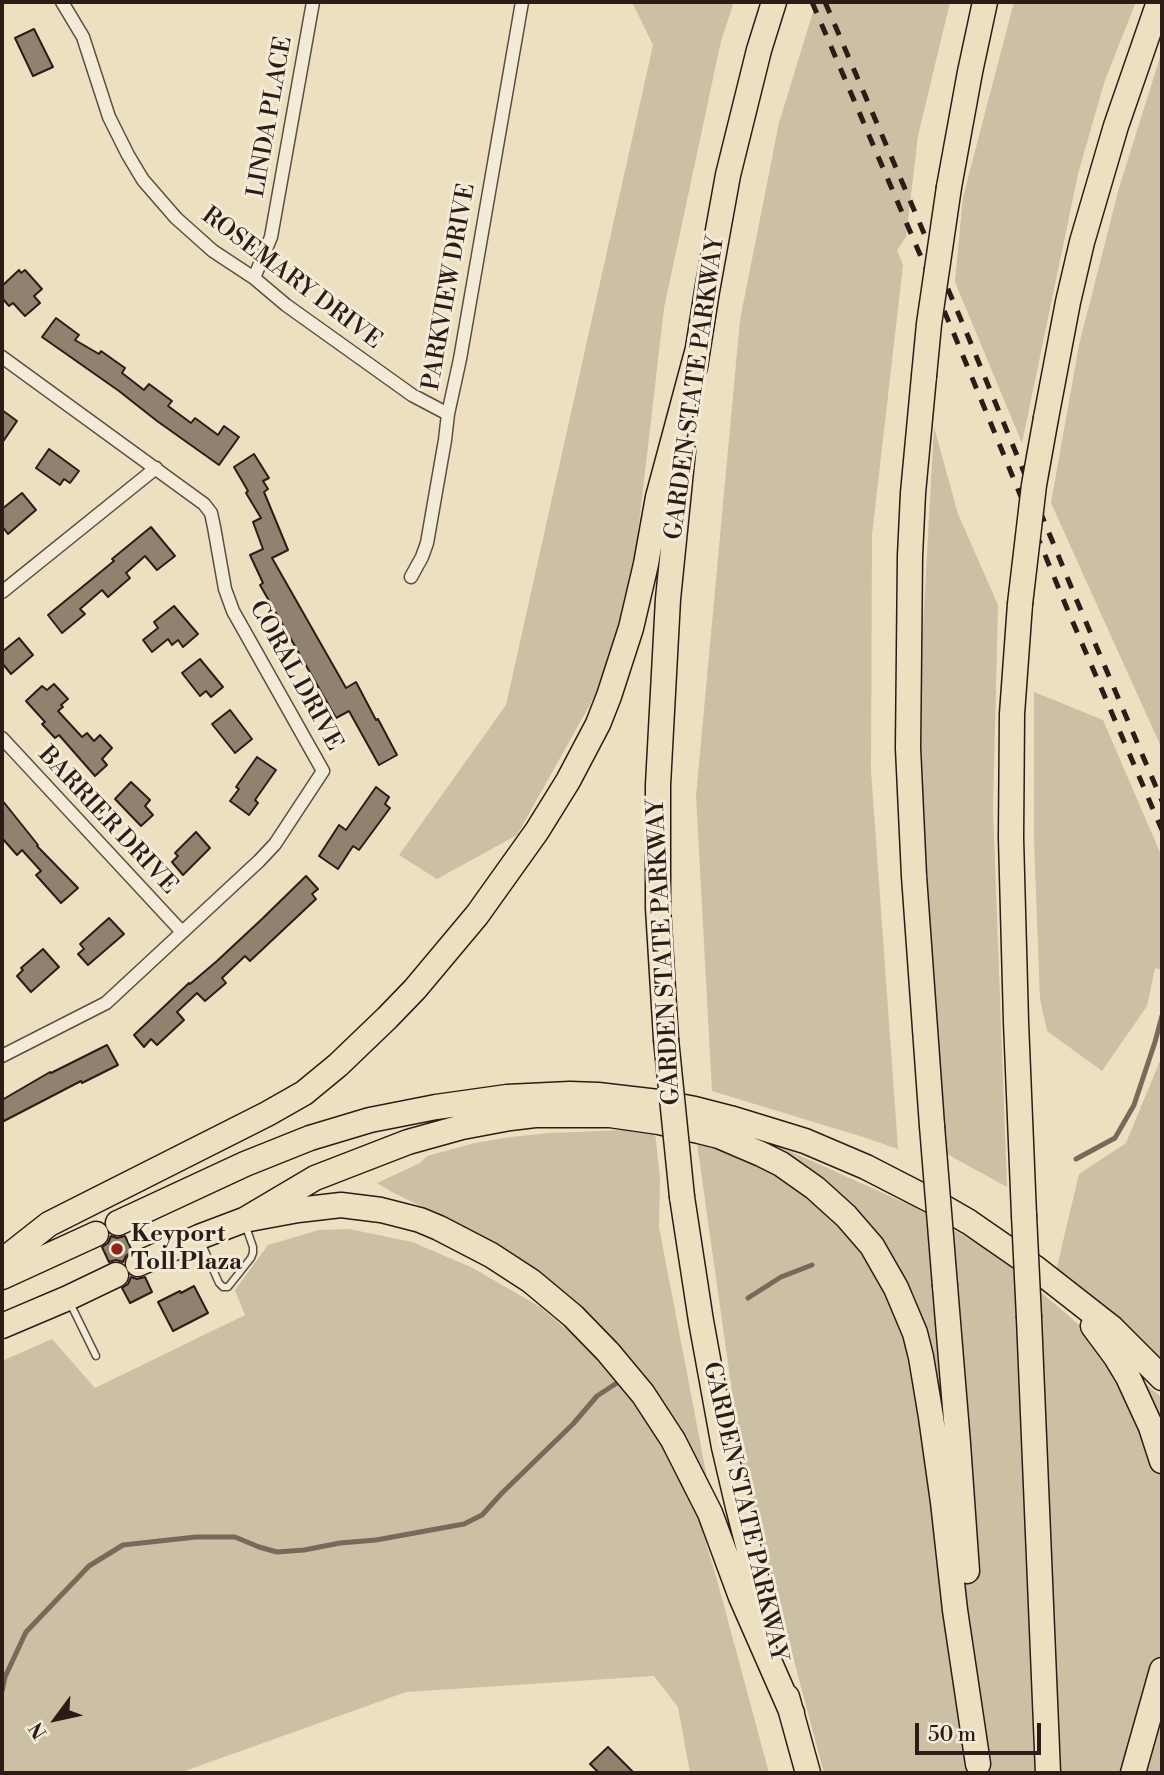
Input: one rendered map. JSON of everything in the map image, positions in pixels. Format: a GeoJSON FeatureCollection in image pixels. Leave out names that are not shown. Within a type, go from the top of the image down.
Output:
{"type":"FeatureCollection","features":[{"type":"Feature","properties":{"kind":"highway","name":"GARDEN STATE PARKWAY"},"geometry":{"type":"LineString","coordinates":[[774,2],[728,174],[697,352],[669,586],[657,785],[657,858],[666,1039],[682,1196],[701,1321],[738,1507],[807,1773]]}},
{"type":"Feature","properties":{"kind":"highway"},"geometry":{"type":"LineString","coordinates":[[979,1769],[958,1444],[914,876],[908,735],[913,493],[929,324],[948,187],[985,2]]}},
{"type":"Feature","properties":{"kind":"highway"},"geometry":{"type":"LineString","coordinates":[[1048,1773],[1016,1022],[1011,838],[1012,714],[1020,604],[1034,485],[1068,302],[1116,126],[1159,2]]}},
{"type":"Feature","properties":{"kind":"highway"},"geometry":{"type":"LineString","coordinates":[[2,1261],[49,1224],[304,1093],[387,1018],[477,915],[563,790],[583,754],[609,696],[631,628],[658,497],[697,352]]}},
{"type":"Feature","properties":{"kind":"highway"},"geometry":{"type":"LineString","coordinates":[[118,1223],[245,1164],[310,1138],[370,1120],[507,1097],[570,1094],[648,1100],[767,1128],[834,1153],[901,1184],[969,1223],[1023,1260],[1112,1328],[1162,1378]]}},
{"type":"Feature","properties":{"kind":"highway"},"geometry":{"type":"LineString","coordinates":[[2,1326],[199,1237],[244,1220],[315,1178],[408,1142],[462,1126],[547,1114],[610,1115],[659,1122],[719,1136],[761,1154],[815,1188],[846,1216],[872,1246],[896,1288],[915,1333],[931,1417],[955,1610],[979,1769]]}},
{"type":"Feature","properties":{"kind":"highway"},"geometry":{"type":"LineString","coordinates":[[244,1220],[341,1205],[401,1214],[439,1228],[491,1255],[531,1281],[573,1316],[625,1371],[659,1418],[685,1461],[710,1513],[741,1597],[792,1713]]}},
{"type":"Feature","properties":{"kind":"highway"},"geometry":{"type":"LineString","coordinates":[[2,1278],[96,1234]]}},
{"type":"Feature","properties":{"kind":"highway"},"geometry":{"type":"LineString","coordinates":[[1068,1294],[1104,1339],[1128,1377],[1151,1427],[1162,1461]]}},
{"type":"Feature","properties":{"kind":"highway"},"geometry":{"type":"LineString","coordinates":[[1133,1773],[1162,1670]]}},
{"type":"Feature","properties":{"kind":"street","name":"ROSEMARY DRIVE"},"geometry":{"type":"LineString","coordinates":[[62,2],[83,37],[109,117],[128,155],[158,199],[199,240],[412,396],[448,414]]}},
{"type":"Feature","properties":{"kind":"street","name":"LINDA PLACE"},"geometry":{"type":"LineString","coordinates":[[254,278],[271,237],[313,2]]}},
{"type":"Feature","properties":{"kind":"street","name":"PARKVIEW DRIVE"},"geometry":{"type":"LineString","coordinates":[[411,577],[427,543],[522,2]]}},
{"type":"Feature","properties":{"kind":"street","name":"CORAL DRIVE"},"geometry":{"type":"LineString","coordinates":[[2,358],[156,468],[204,504],[211,513],[225,589],[233,611],[323,771],[275,844],[106,1003],[2,1056]]}},
{"type":"Feature","properties":{"kind":"street"},"geometry":{"type":"LineString","coordinates":[[2,592],[156,468]]}},
{"type":"Feature","properties":{"kind":"street","name":"BARRIER DRIVE"},"geometry":{"type":"LineString","coordinates":[[2,738],[182,932]]}},
{"type":"Feature","properties":{"kind":"lane"},"geometry":{"type":"LineString","coordinates":[[199,1237],[219,1283],[226,1288],[253,1253],[244,1220]]}},
{"type":"Feature","properties":{"kind":"lane"},"geometry":{"type":"LineString","coordinates":[[68,1298],[96,1356]]}},
{"type":"Feature","properties":{"kind":"shaded area"},"geometry":{"type":"Polygon","coordinates":[[[632,2],[734,2],[721,41],[664,308],[629,610],[627,650],[597,692],[517,835],[437,879],[399,855],[506,705],[653,45],[632,2]]]}},
{"type":"Feature","properties":{"kind":"shaded area"},"geometry":{"type":"Polygon","coordinates":[[[816,2],[950,2],[918,136],[906,237],[897,250],[903,265],[872,535],[871,771],[898,1149],[712,1091],[696,796],[740,320],[779,123],[816,2]]]}},
{"type":"Feature","properties":{"kind":"shaded area"},"geometry":{"type":"Polygon","coordinates":[[[1014,2],[1136,2],[1105,80],[1078,174],[1022,443],[955,282],[963,197],[1014,2]]]}},
{"type":"Feature","properties":{"kind":"shaded area"},"geometry":{"type":"Polygon","coordinates":[[[1162,51],[1162,749],[1051,503],[1079,345],[1119,188],[1162,51]]]}},
{"type":"Feature","properties":{"kind":"shaded area"},"geometry":{"type":"Polygon","coordinates":[[[934,427],[958,514],[998,605],[993,809],[1007,1187],[945,1153],[917,735],[934,427]]]}},
{"type":"Feature","properties":{"kind":"shaded area"},"geometry":{"type":"Polygon","coordinates":[[[1034,692],[1103,720],[1162,857],[1162,970],[1155,968],[1147,1006],[1102,1071],[1047,1031],[1040,999],[1034,841],[1034,692]]]}},
{"type":"Feature","properties":{"kind":"shaded area"},"geometry":{"type":"Polygon","coordinates":[[[1162,1056],[1162,1362],[1056,1271],[1079,1174],[1126,1143],[1162,1056]]]}},
{"type":"Feature","properties":{"kind":"shaded area"},"geometry":{"type":"Polygon","coordinates":[[[623,1130],[655,1132],[660,1178],[659,1227],[708,1483],[538,1272],[477,1234],[377,1183],[420,1163],[427,1156],[475,1143],[550,1133],[623,1130]]]}},
{"type":"Feature","properties":{"kind":"shaded area"},"geometry":{"type":"Polygon","coordinates":[[[745,1131],[914,1207],[995,1254],[1162,1398],[1162,1773],[824,1773],[743,1470],[696,1136],[745,1131]]]}},
{"type":"Feature","properties":{"kind":"shaded area"},"geometry":{"type":"Polygon","coordinates":[[[349,1229],[412,1242],[473,1268],[540,1307],[609,1365],[660,1434],[694,1503],[769,1773],[690,1773],[678,1707],[654,1676],[406,1692],[179,1773],[2,1773],[2,1361],[52,1339],[95,1388],[245,1315],[235,1290],[268,1245],[319,1230],[349,1229]]]}},
{"type":"Feature","properties":{"kind":"building"},"geometry":{"type":"Polygon","coordinates":[[[34,29],[53,67],[33,76],[15,38],[34,29]]]}},
{"type":"Feature","properties":{"kind":"building"},"geometry":{"type":"Polygon","coordinates":[[[19,270],[21,273],[25,270],[42,289],[34,296],[40,303],[25,316],[13,303],[9,306],[2,298],[2,286],[19,270]]]}},
{"type":"Feature","properties":{"kind":"building"},"geometry":{"type":"Polygon","coordinates":[[[56,318],[79,335],[75,340],[99,354],[101,351],[125,368],[122,373],[144,390],[149,384],[172,401],[168,406],[191,423],[195,418],[218,435],[224,426],[239,437],[219,465],[42,337],[56,318]]]}},
{"type":"Feature","properties":{"kind":"building"},"geometry":{"type":"Polygon","coordinates":[[[2,410],[17,421],[2,443],[2,410]]]}},
{"type":"Feature","properties":{"kind":"building"},"geometry":{"type":"Polygon","coordinates":[[[49,449],[79,471],[70,483],[64,479],[60,485],[36,468],[49,449]]]}},
{"type":"Feature","properties":{"kind":"building"},"geometry":{"type":"Polygon","coordinates":[[[254,454],[269,478],[263,481],[268,489],[264,492],[288,550],[272,558],[346,688],[356,682],[397,755],[379,765],[349,711],[336,718],[260,585],[263,583],[250,555],[263,549],[253,522],[261,518],[234,467],[254,454]]]}},
{"type":"Feature","properties":{"kind":"building"},"geometry":{"type":"Polygon","coordinates":[[[22,493],[36,510],[8,534],[2,526],[2,509],[22,493]]]}},
{"type":"Feature","properties":{"kind":"building"},"geometry":{"type":"Polygon","coordinates":[[[151,527],[175,556],[157,570],[145,556],[126,573],[130,578],[108,597],[102,590],[80,609],[85,614],[62,633],[48,615],[151,527]]]}},
{"type":"Feature","properties":{"kind":"building"},"geometry":{"type":"Polygon","coordinates":[[[174,606],[198,634],[183,647],[178,640],[172,645],[168,639],[152,652],[143,640],[158,628],[154,622],[174,606]]]}},
{"type":"Feature","properties":{"kind":"building"},"geometry":{"type":"Polygon","coordinates":[[[19,638],[33,655],[11,674],[2,663],[2,652],[19,638]]]}},
{"type":"Feature","properties":{"kind":"building"},"geometry":{"type":"Polygon","coordinates":[[[200,659],[223,687],[211,697],[206,691],[200,696],[182,673],[200,659]]]}},
{"type":"Feature","properties":{"kind":"building"},"geometry":{"type":"Polygon","coordinates":[[[54,684],[68,699],[58,711],[82,737],[87,733],[94,741],[100,735],[112,748],[102,759],[107,765],[95,776],[59,735],[55,738],[42,724],[45,722],[26,701],[42,686],[47,690],[54,684]]]}},
{"type":"Feature","properties":{"kind":"building"},"geometry":{"type":"Polygon","coordinates":[[[230,710],[252,739],[235,753],[212,724],[230,710]]]}},
{"type":"Feature","properties":{"kind":"building"},"geometry":{"type":"Polygon","coordinates":[[[257,757],[276,770],[255,800],[258,803],[249,815],[230,801],[239,789],[236,787],[257,757]]]}},
{"type":"Feature","properties":{"kind":"building"},"geometry":{"type":"Polygon","coordinates":[[[131,782],[150,800],[145,806],[153,815],[141,826],[115,799],[131,782]]]}},
{"type":"Feature","properties":{"kind":"building"},"geometry":{"type":"Polygon","coordinates":[[[376,787],[389,797],[385,804],[390,808],[359,850],[353,846],[338,869],[319,856],[339,825],[346,830],[376,787]]]}},
{"type":"Feature","properties":{"kind":"building"},"geometry":{"type":"Polygon","coordinates":[[[2,800],[37,846],[78,888],[61,903],[36,875],[41,871],[22,850],[17,855],[2,838],[2,800]]]}},
{"type":"Feature","properties":{"kind":"building"},"geometry":{"type":"Polygon","coordinates":[[[196,832],[210,848],[183,875],[172,862],[178,856],[175,853],[196,832]]]}},
{"type":"Feature","properties":{"kind":"building"},"geometry":{"type":"Polygon","coordinates":[[[306,876],[318,889],[312,894],[316,899],[250,961],[245,956],[222,978],[226,983],[205,1001],[197,993],[177,1012],[184,1020],[157,1045],[151,1039],[144,1047],[134,1035],[306,876]]]}},
{"type":"Feature","properties":{"kind":"building"},"geometry":{"type":"Polygon","coordinates":[[[109,918],[124,934],[88,965],[78,954],[84,949],[80,944],[109,918]]]}},
{"type":"Feature","properties":{"kind":"building"},"geometry":{"type":"Polygon","coordinates":[[[43,949],[59,967],[31,992],[17,976],[23,970],[21,968],[43,949]]]}},
{"type":"Feature","properties":{"kind":"building"},"geometry":{"type":"Polygon","coordinates":[[[107,1045],[118,1065],[2,1122],[2,1100],[50,1072],[107,1045]]]}},
{"type":"Feature","properties":{"kind":"building"},"geometry":{"type":"Polygon","coordinates":[[[111,1236],[125,1236],[132,1251],[123,1262],[109,1262],[102,1247],[108,1243],[111,1236]]]}},
{"type":"Feature","properties":{"kind":"building"},"geometry":{"type":"Polygon","coordinates":[[[131,1277],[145,1277],[152,1292],[130,1303],[122,1288],[128,1284],[131,1277]]]}},
{"type":"Feature","properties":{"kind":"building"},"geometry":{"type":"Polygon","coordinates":[[[194,1286],[208,1313],[173,1331],[158,1302],[194,1286]]]}},
{"type":"Feature","properties":{"kind":"building"},"geometry":{"type":"Polygon","coordinates":[[[608,1747],[634,1773],[599,1773],[590,1764],[608,1747]]]}},
{"type":"Feature","properties":{"kind":"waterway"},"geometry":{"type":"LineString","coordinates":[[1076,1159],[1115,1138],[1134,1105],[1162,1016]]}},
{"type":"Feature","properties":{"kind":"waterway"},"geometry":{"type":"LineString","coordinates":[[748,1298],[781,1277],[812,1265]]}},
{"type":"Feature","properties":{"kind":"waterway"},"geometry":{"type":"LineString","coordinates":[[2,1691],[5,1677],[26,1632],[89,1566],[123,1545],[196,1537],[235,1537],[277,1552],[376,1540],[464,1524],[482,1515],[573,1424],[597,1396],[623,1379]]}},
{"type":"Feature","properties":{"kind":"railway"},"geometry":{"type":"LineString","coordinates":[[812,2],[1162,830]]}},
{"type":"Feature","properties":{"kind":"railway"},"geometry":{"type":"LineString","coordinates":[[825,2],[1162,801]]}},
{"type":"Feature","properties":{"kind":"place","name":"Keyport Toll Plaza"},"geometry":{"type":"Point","coordinates":[117,1249]}}]}
